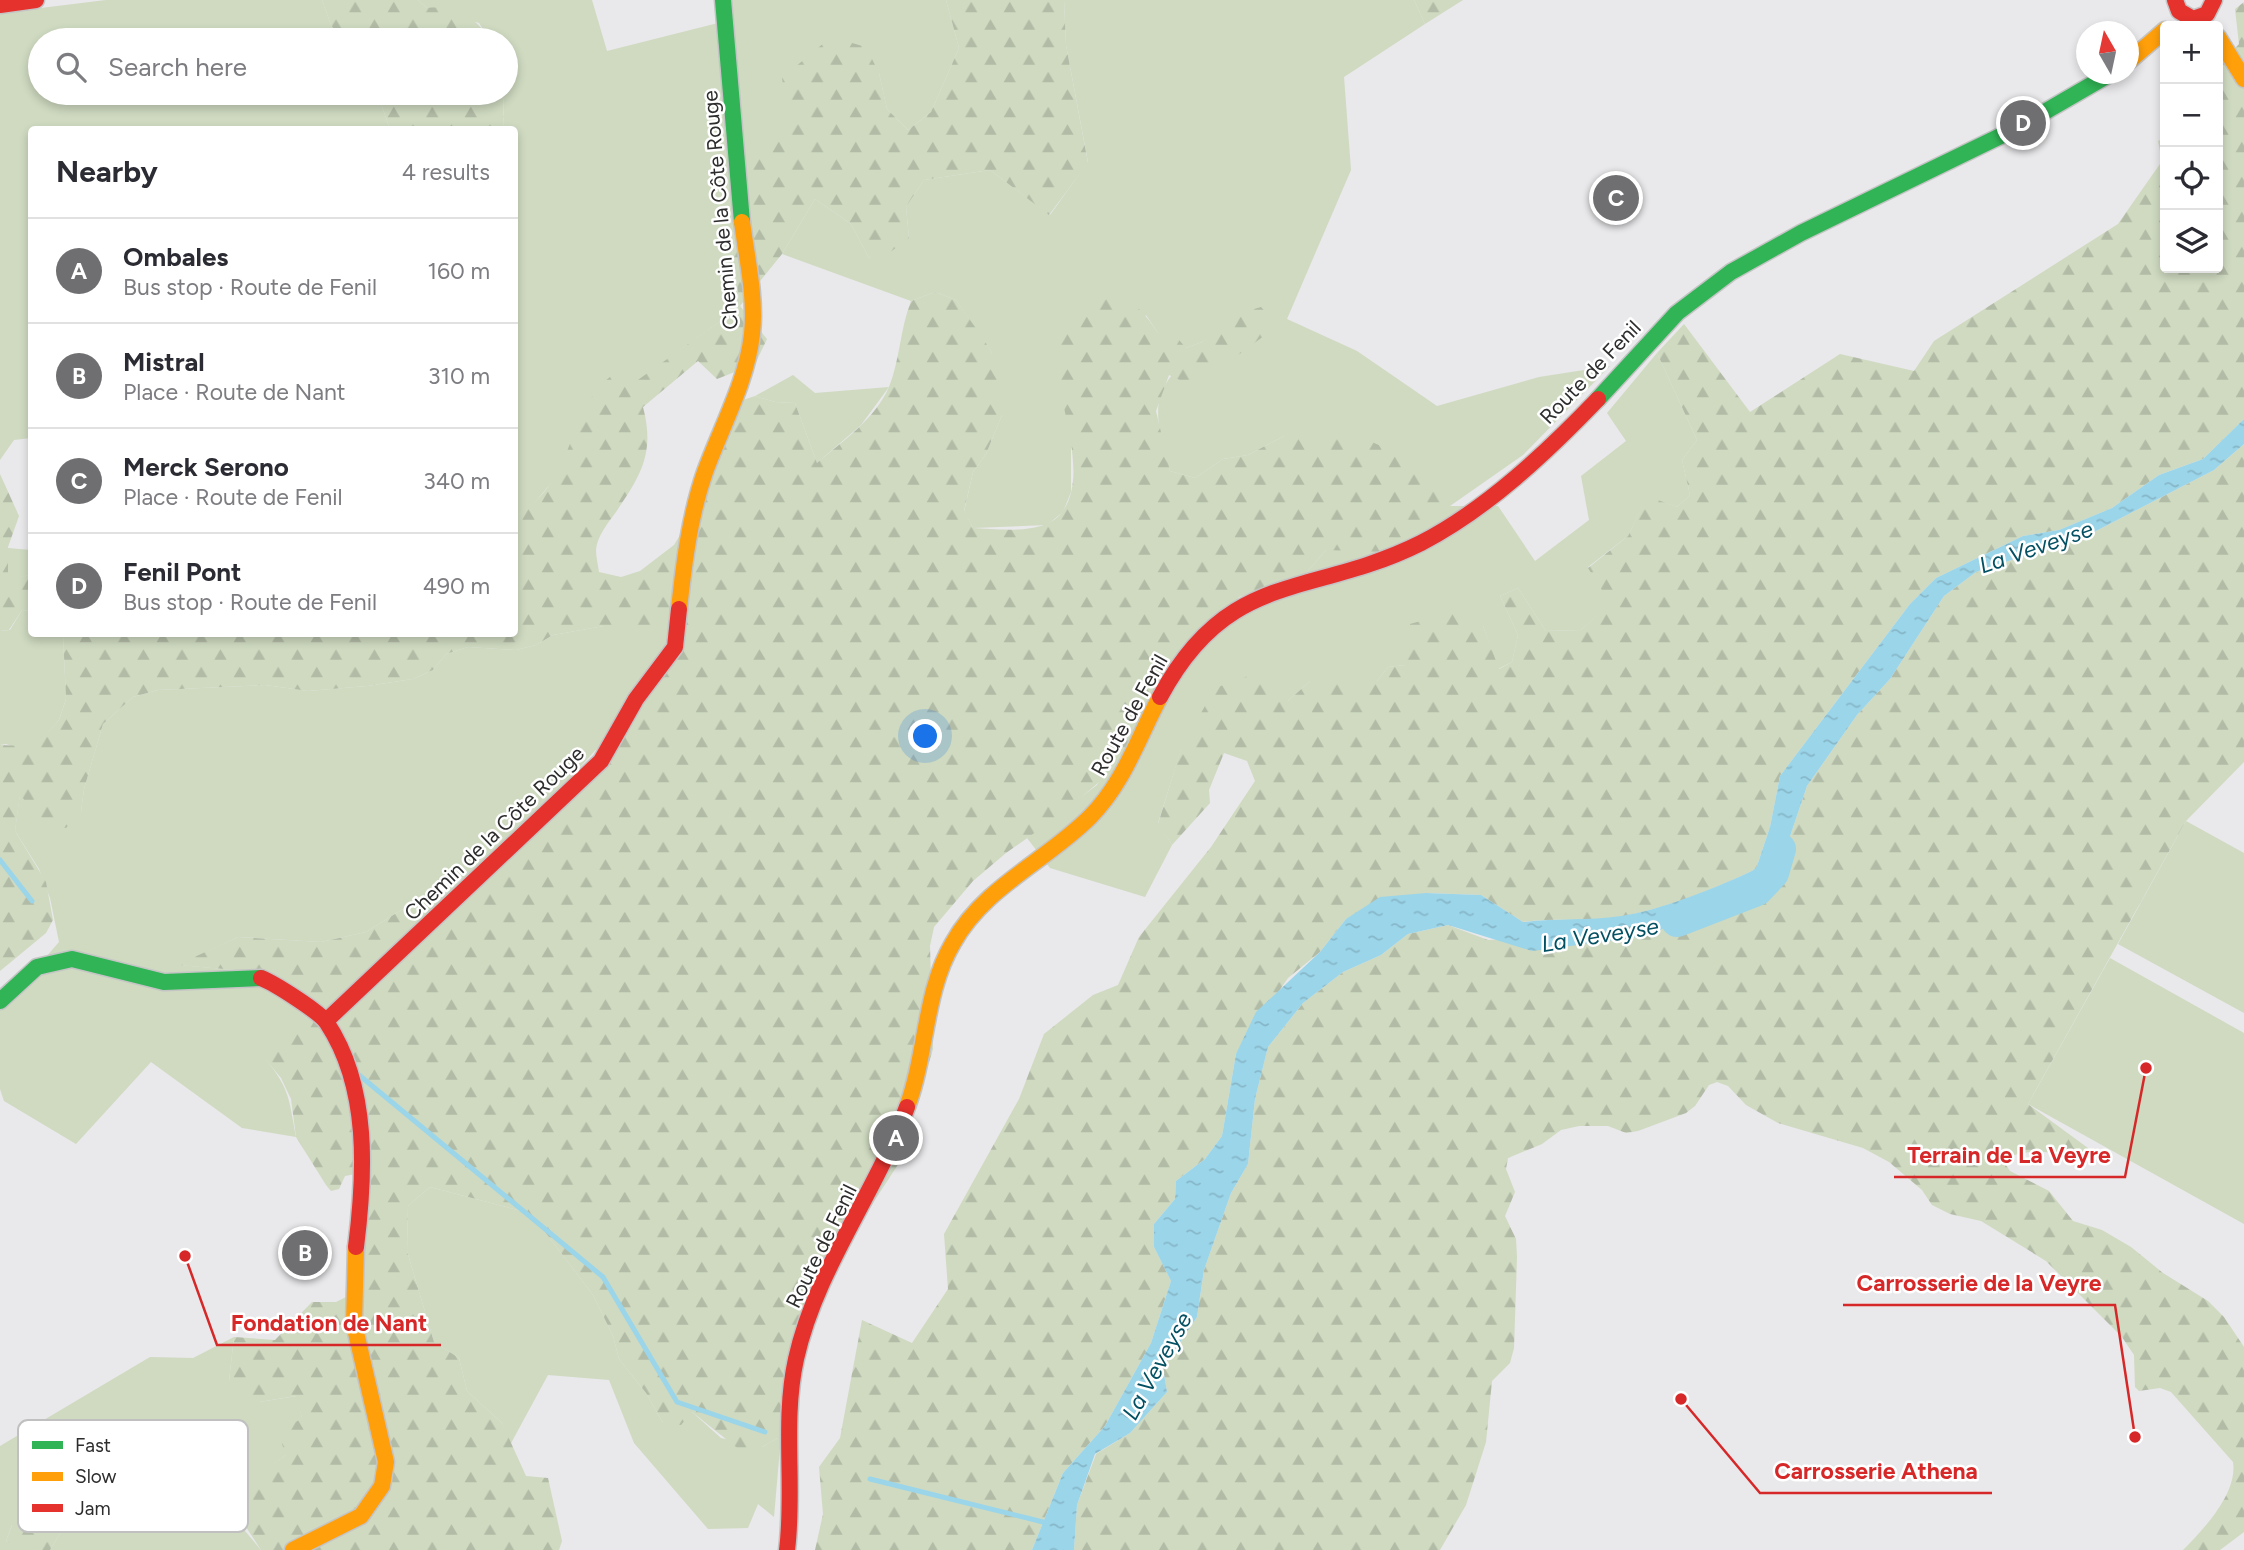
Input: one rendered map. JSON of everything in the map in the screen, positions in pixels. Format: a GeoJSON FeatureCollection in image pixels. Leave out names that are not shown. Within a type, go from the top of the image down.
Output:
{"type":"FeatureCollection","features":[{"type":"Feature","properties":{"kind":"street"},"geometry":{"type":"LineString","coordinates":[[0,5],[36,0]]}},
{"type":"Feature","properties":{"kind":"street","name":"Chemin de la Côte Rouge"},"geometry":{"type":"LineString","coordinates":[[327,1021],[601,761],[636,699],[675,647],[684,558],[704,475],[752,336],[753,306],[737,180],[723,0]]}},
{"type":"Feature","properties":{"kind":"street"},"geometry":{"type":"LineString","coordinates":[[2179,7],[2193,19],[2208,21],[2214,0]]}},
{"type":"Feature","properties":{"kind":"street"},"geometry":{"type":"LineString","coordinates":[[2139,53],[2160,34]]}},
{"type":"Feature","properties":{"kind":"street"},"geometry":{"type":"LineString","coordinates":[[2223,47],[2244,79]]}},
{"type":"Feature","properties":{"kind":"street","name":"Route de Fenil"},"geometry":{"type":"LineString","coordinates":[[787,1550],[792,1479],[790,1397],[796,1356],[810,1314],[898,1133],[918,1078],[931,1007],[951,944],[970,917],[1080,827],[1106,799],[1124,772],[1171,680],[1191,649],[1234,611],[1263,594],[1369,564],[1414,547],[1448,527],[1500,488],[1578,418],[1673,314],[1716,282],[1765,253],[2023,123],[2092,84]]}},
{"type":"Feature","properties":{"kind":"street"},"geometry":{"type":"LineString","coordinates":[[0,1001],[37,967],[72,959],[164,982],[263,978],[327,1021],[349,1071],[362,1150],[364,1180],[352,1301],[358,1348],[385,1449],[385,1474],[377,1497],[361,1516],[293,1550]]}},
{"type":"Feature","properties":{"kind":"green space"},"geometry":{"type":"Polygon","coordinates":[[[106,0],[322,0],[333,28],[28,28],[28,105],[381,105],[389,126],[28,126],[28,438],[14,440],[0,460],[0,13],[106,0]]]}},
{"type":"Feature","properties":{"kind":"green space"},"geometry":{"type":"Polygon","coordinates":[[[322,0],[418,0],[427,8],[456,10],[481,28],[333,28],[322,0]]]}},
{"type":"Feature","properties":{"kind":"green space"},"geometry":{"type":"Polygon","coordinates":[[[418,0],[592,0],[607,51],[718,23],[718,0],[946,0],[959,48],[931,112],[908,130],[887,109],[879,73],[791,135],[731,240],[740,307],[628,388],[576,433],[558,475],[530,508],[518,515],[518,126],[503,126],[504,105],[518,105],[518,28],[482,28],[479,23],[427,8],[418,0]]]}},
{"type":"Feature","properties":{"kind":"green space"},"geometry":{"type":"Polygon","coordinates":[[[946,0],[1064,0],[1066,45],[1088,163],[1049,215],[990,170],[924,180],[906,207],[909,238],[889,253],[869,258],[851,224],[815,199],[782,254],[740,306],[767,339],[755,364],[717,379],[698,361],[643,407],[647,438],[643,463],[639,475],[598,540],[596,550],[599,572],[621,577],[640,571],[674,545],[686,525],[734,403],[755,396],[775,402],[795,403],[817,463],[858,429],[876,409],[889,387],[911,301],[935,292],[956,300],[980,334],[991,351],[1002,394],[1002,415],[986,454],[973,472],[964,511],[973,528],[1034,528],[1055,519],[1063,511],[1071,492],[1073,470],[1072,447],[1058,374],[1058,333],[1065,319],[1077,308],[1092,298],[1108,294],[1135,305],[1158,333],[1173,333],[1186,348],[1202,342],[1237,314],[1261,307],[1270,317],[1272,330],[1195,387],[1169,375],[1156,411],[1170,471],[1195,478],[1223,459],[1248,455],[1284,436],[1307,435],[1372,442],[1412,460],[1447,487],[1449,507],[1419,537],[1386,552],[1326,550],[1300,580],[1239,597],[1112,771],[1064,812],[1006,853],[973,881],[934,927],[930,946],[933,1049],[899,1163],[808,1303],[781,1436],[762,1447],[741,1451],[692,1412],[681,1425],[663,1423],[646,1393],[619,1359],[613,1336],[593,1295],[539,1224],[521,1211],[430,1187],[408,1206],[407,1251],[434,1342],[459,1358],[467,1391],[502,1423],[526,1476],[548,1478],[562,1541],[559,1550],[261,1550],[248,1530],[248,1470],[258,1475],[286,1455],[282,1444],[288,1427],[302,1418],[296,1396],[259,1402],[239,1398],[229,1381],[234,1337],[275,1340],[312,1302],[336,1302],[346,1297],[360,1173],[345,1176],[339,1189],[331,1191],[326,1185],[296,1137],[291,1099],[281,1078],[261,1054],[275,1035],[307,1018],[247,971],[177,965],[238,937],[321,942],[366,932],[406,907],[469,877],[552,820],[663,660],[669,626],[648,629],[604,626],[553,635],[536,645],[516,650],[468,647],[446,654],[433,670],[413,679],[367,686],[308,691],[265,685],[158,690],[133,697],[103,724],[84,789],[81,812],[66,828],[45,820],[20,795],[15,831],[46,882],[53,920],[46,933],[0,971],[0,745],[23,746],[30,752],[59,720],[66,699],[63,637],[518,637],[518,515],[536,501],[550,484],[561,466],[585,409],[596,392],[611,376],[628,387],[740,307],[731,240],[755,148],[791,135],[782,78],[831,37],[866,47],[879,73],[887,109],[908,130],[931,112],[959,48],[946,0]]]}},
{"type":"Feature","properties":{"kind":"green space"},"geometry":{"type":"Polygon","coordinates":[[[1064,0],[1414,0],[1425,24],[1344,77],[1351,170],[1287,319],[1357,351],[1437,406],[1539,377],[1610,366],[1523,455],[1450,506],[1498,506],[1535,561],[1589,520],[1581,476],[1626,441],[1607,413],[1657,353],[1697,440],[1682,460],[1690,495],[1677,507],[1647,497],[1628,536],[1588,567],[1611,603],[1581,630],[1546,631],[1518,588],[1500,596],[1518,635],[1512,662],[1498,669],[1483,626],[1405,665],[1388,667],[1377,681],[1310,681],[1288,701],[1216,688],[1181,750],[1158,823],[1172,845],[1145,897],[1050,868],[1027,838],[1097,785],[1172,656],[1300,580],[1326,550],[1356,549],[1284,436],[1248,455],[1223,459],[1195,478],[1170,471],[1159,424],[1158,407],[1162,392],[1180,366],[1215,333],[1186,348],[1158,333],[1146,315],[1071,445],[1071,492],[1063,512],[1047,525],[973,528],[964,512],[973,472],[986,454],[1002,415],[991,351],[956,300],[935,292],[911,301],[782,254],[815,199],[851,224],[869,258],[909,238],[906,207],[924,180],[990,170],[1050,215],[1088,162],[1066,45],[1064,0]]]}},
{"type":"Feature","properties":{"kind":"green space"},"geometry":{"type":"Polygon","coordinates":[[[1414,0],[1463,0],[1425,24],[1414,0]]]}},
{"type":"Feature","properties":{"kind":"green space"},"geometry":{"type":"Polygon","coordinates":[[[2244,2],[2244,419],[2203,459],[2159,475],[2112,508],[2059,530],[2023,536],[1936,578],[1910,604],[1780,776],[1770,827],[1756,869],[1675,902],[1612,918],[1523,922],[1481,895],[1426,893],[1346,919],[1320,952],[1288,978],[1236,1054],[1222,1136],[1205,1159],[1176,1181],[1175,1199],[1154,1224],[1154,1247],[1171,1281],[1151,1343],[1105,1426],[1063,1473],[1032,1550],[815,1550],[823,1514],[819,1467],[840,1438],[862,1320],[912,1343],[948,1289],[944,1234],[1019,1099],[1044,1034],[1093,995],[1118,985],[1139,937],[1211,847],[1255,781],[1247,761],[1224,753],[1209,790],[1210,803],[1172,845],[1158,824],[1181,749],[1215,688],[1259,672],[1288,701],[1310,681],[1377,681],[1388,667],[1405,665],[1410,624],[1464,609],[1483,626],[1499,669],[1512,662],[1518,635],[1500,596],[1518,588],[1546,631],[1581,630],[1610,603],[1588,568],[1628,536],[1647,496],[1677,507],[1690,495],[1682,460],[1697,440],[1657,353],[1684,324],[1750,412],[1840,354],[1914,371],[1934,341],[2118,224],[2160,164],[2160,273],[2223,273],[2223,61],[2239,44],[2235,9],[2244,2]]]}},
{"type":"Feature","properties":{"kind":"green space"},"geometry":{"type":"Polygon","coordinates":[[[381,105],[504,105],[503,126],[389,126],[381,105]]]}},
{"type":"Feature","properties":{"kind":"green space"},"geometry":{"type":"Polygon","coordinates":[[[793,375],[815,393],[889,387],[861,425],[817,463],[795,403],[775,402],[755,396],[793,375]]]}},
{"type":"Feature","properties":{"kind":"green space"},"geometry":{"type":"Polygon","coordinates":[[[2244,444],[2244,762],[2186,821],[2028,1104],[2088,1148],[2089,1157],[2084,1161],[2057,1153],[2030,1152],[2011,1156],[2006,1165],[2010,1171],[2049,1191],[2073,1221],[2102,1230],[2131,1247],[2163,1273],[2208,1301],[2224,1317],[2244,1347],[2244,1532],[2220,1550],[2183,1550],[2209,1522],[2225,1498],[2233,1474],[2233,1462],[2171,1392],[2160,1388],[2139,1391],[2135,1387],[2134,1355],[2122,1337],[2046,1261],[1981,1221],[1950,1214],[1932,1205],[1922,1190],[1889,1162],[1863,1148],[1778,1123],[1746,1105],[1728,1086],[1717,1082],[1709,1085],[1695,1106],[1686,1113],[1638,1131],[1626,1133],[1608,1126],[1579,1126],[1561,1130],[1542,1144],[1508,1158],[1506,1169],[1515,1192],[1505,1216],[1516,1239],[1514,1348],[1510,1363],[1492,1381],[1486,1442],[1466,1505],[1440,1550],[1074,1550],[1077,1505],[1096,1454],[1130,1433],[1167,1392],[1163,1368],[1197,1317],[1204,1270],[1231,1193],[1248,1164],[1255,1099],[1268,1047],[1303,1003],[1343,972],[1381,955],[1408,934],[1448,925],[1488,940],[1646,936],[1782,860],[1807,786],[1857,715],[1890,679],[1944,596],[1976,572],[2094,532],[2214,470],[2244,444]]]}},
{"type":"Feature","properties":{"kind":"green space"},"geometry":{"type":"Polygon","coordinates":[[[0,474],[19,516],[8,547],[8,578],[28,576],[28,611],[22,610],[9,630],[0,631],[0,474]]]}},
{"type":"Feature","properties":{"kind":"green space"},"geometry":{"type":"Polygon","coordinates":[[[8,548],[28,550],[28,576],[8,579],[8,548]]]}},
{"type":"Feature","properties":{"kind":"green space"},"geometry":{"type":"Polygon","coordinates":[[[22,610],[28,611],[28,637],[63,637],[66,699],[59,720],[30,753],[6,744],[0,745],[0,631],[10,630],[22,610]]]}},
{"type":"Feature","properties":{"kind":"green space"},"geometry":{"type":"Polygon","coordinates":[[[604,626],[669,626],[663,660],[643,698],[490,866],[406,907],[366,932],[321,942],[238,937],[179,965],[247,971],[307,1018],[262,1054],[286,1093],[296,1137],[242,1128],[151,1062],[76,1144],[4,1101],[0,1089],[0,1010],[59,942],[50,898],[39,869],[15,831],[20,793],[81,812],[84,789],[103,724],[133,697],[158,690],[265,685],[308,691],[367,686],[413,679],[433,670],[446,654],[468,647],[516,650],[536,645],[553,635],[604,626]]]}},
{"type":"Feature","properties":{"kind":"green space"},"geometry":{"type":"Polygon","coordinates":[[[2186,821],[2244,853],[2244,1013],[2118,944],[2186,821]]]}},
{"type":"Feature","properties":{"kind":"green space"},"geometry":{"type":"Polygon","coordinates":[[[2110,958],[2244,1033],[2244,1224],[2028,1104],[2110,958]]]}},
{"type":"Feature","properties":{"kind":"green space"},"geometry":{"type":"Polygon","coordinates":[[[430,1187],[521,1211],[539,1224],[593,1295],[613,1336],[619,1359],[646,1393],[663,1423],[692,1412],[721,1438],[762,1447],[781,1436],[774,1517],[758,1504],[748,1528],[708,1529],[634,1443],[609,1380],[548,1375],[510,1445],[502,1423],[467,1391],[459,1358],[434,1342],[407,1251],[408,1206],[430,1187]]]}},
{"type":"Feature","properties":{"kind":"green space"},"geometry":{"type":"Polygon","coordinates":[[[234,1337],[229,1381],[259,1402],[297,1396],[302,1418],[286,1455],[258,1476],[248,1518],[248,1420],[44,1420],[150,1357],[193,1358],[234,1337]]]}},
{"type":"Feature","properties":{"kind":"green space"},"geometry":{"type":"Polygon","coordinates":[[[18,1435],[18,1525],[12,1525],[6,1541],[29,1550],[0,1550],[0,1446],[18,1435]]]}},
{"type":"Feature","properties":{"kind":"green space"},"geometry":{"type":"Polygon","coordinates":[[[18,1511],[18,1532],[61,1532],[50,1550],[25,1550],[6,1541],[18,1511]]]}},
{"type":"Feature","properties":{"kind":"green space"},"geometry":{"type":"Polygon","coordinates":[[[61,1532],[246,1532],[261,1550],[50,1550],[61,1532]]]}},
{"type":"Feature","properties":{"kind":"water"},"geometry":{"type":"Polygon","coordinates":[[[2244,419],[2244,444],[2214,470],[2094,532],[1976,572],[1944,596],[1890,679],[1857,715],[1807,786],[1782,860],[1767,884],[1646,936],[1532,951],[1448,925],[1408,934],[1381,955],[1343,972],[1303,1003],[1268,1047],[1255,1099],[1248,1164],[1231,1193],[1204,1270],[1197,1317],[1163,1368],[1167,1392],[1130,1433],[1095,1454],[1077,1505],[1074,1550],[1032,1550],[1063,1473],[1105,1426],[1151,1343],[1171,1281],[1154,1247],[1154,1224],[1175,1199],[1176,1181],[1205,1159],[1222,1136],[1236,1054],[1256,1012],[1320,952],[1346,919],[1380,897],[1426,893],[1481,895],[1523,922],[1609,918],[1671,903],[1756,869],[1770,827],[1780,776],[1910,604],[1936,578],[2023,536],[2059,530],[2112,508],[2159,475],[2203,459],[2244,419]]]}},
{"type":"Feature","properties":{"kind":"waterway","name":"La Veveyse"},"geometry":{"type":"LineString","coordinates":[[1677,921],[1757,890],[1773,873],[1780,849]]}},
{"type":"Feature","properties":{"kind":"waterway"},"geometry":{"type":"LineString","coordinates":[[0,860],[32,901]]}},
{"type":"Feature","properties":{"kind":"waterway"},"geometry":{"type":"LineString","coordinates":[[359,1075],[603,1277],[677,1402],[765,1432]]}},
{"type":"Feature","properties":{"kind":"waterway"},"geometry":{"type":"LineString","coordinates":[[870,1479],[1047,1523]]}},
{"type":"Feature","properties":{"kind":"traffic: fast"},"geometry":{"type":"LineString","coordinates":[[723,0],[742,222]]}},
{"type":"Feature","properties":{"kind":"traffic: fast"},"geometry":{"type":"LineString","coordinates":[[1598,399],[1677,313],[1731,272],[1801,233],[2017,128],[2093,84]]}},
{"type":"Feature","properties":{"kind":"traffic: fast"},"geometry":{"type":"LineString","coordinates":[[0,1001],[37,967],[72,959],[164,982],[261,978]]}},
{"type":"Feature","properties":{"kind":"traffic: slow"},"geometry":{"type":"LineString","coordinates":[[2139,52],[2160,34]]}},
{"type":"Feature","properties":{"kind":"traffic: slow"},"geometry":{"type":"LineString","coordinates":[[2223,45],[2244,79]]}},
{"type":"Feature","properties":{"kind":"traffic: slow"},"geometry":{"type":"LineString","coordinates":[[679,609],[695,505],[711,455],[739,387],[752,334],[753,307],[742,222]]}},
{"type":"Feature","properties":{"kind":"traffic: slow"},"geometry":{"type":"LineString","coordinates":[[907,1107],[919,1066],[936,982],[953,943],[966,923],[998,890],[1073,833],[1102,804],[1130,760],[1160,697]]}},
{"type":"Feature","properties":{"kind":"traffic: slow"},"geometry":{"type":"LineString","coordinates":[[293,1550],[361,1516],[382,1486],[386,1462],[354,1324],[356,1247]]}},
{"type":"Feature","properties":{"kind":"traffic: jam"},"geometry":{"type":"LineString","coordinates":[[0,5],[36,0]]}},
{"type":"Feature","properties":{"kind":"traffic: jam"},"geometry":{"type":"LineString","coordinates":[[2175,0],[2179,11],[2193,19],[2207,14],[2214,0]]}},
{"type":"Feature","properties":{"kind":"traffic: jam"},"geometry":{"type":"LineString","coordinates":[[1160,697],[1187,656],[1214,626],[1244,606],[1275,592],[1381,560],[1421,543],[1445,529],[1515,478],[1598,399]]}},
{"type":"Feature","properties":{"kind":"traffic: jam"},"geometry":{"type":"LineString","coordinates":[[326,1021],[601,761],[636,699],[675,647],[679,609]]}},
{"type":"Feature","properties":{"kind":"traffic: jam"},"geometry":{"type":"LineString","coordinates":[[261,978],[296,998],[323,1018],[341,1048],[351,1075],[361,1132],[362,1162],[356,1247]]}},
{"type":"Feature","properties":{"kind":"traffic: jam"},"geometry":{"type":"LineString","coordinates":[[787,1550],[790,1407],[796,1359],[817,1294],[894,1139],[907,1107]]}},
{"type":"Feature","properties":{"kind":"place","name":"Fenil Pont"},"geometry":{"type":"Point","coordinates":[2023,123]}},
{"type":"Feature","properties":{"kind":"place","name":"Merck Serono"},"geometry":{"type":"Point","coordinates":[1616,198]}},
{"type":"Feature","properties":{"kind":"place","name":"Terrain de La Veyre"},"geometry":{"type":"Point","coordinates":[2146,1068]}},
{"type":"Feature","properties":{"kind":"place","name":"Ombales"},"geometry":{"type":"Point","coordinates":[896,1138]}},
{"type":"Feature","properties":{"kind":"place","name":"Mistral"},"geometry":{"type":"Point","coordinates":[305,1253]}},
{"type":"Feature","properties":{"kind":"place","name":"Fondation de Nant"},"geometry":{"type":"Point","coordinates":[185,1256]}},
{"type":"Feature","properties":{"kind":"place","name":"Carrosserie Athena"},"geometry":{"type":"Point","coordinates":[1681,1399]}},
{"type":"Feature","properties":{"kind":"place","name":"Carrosserie de la Veyre"},"geometry":{"type":"Point","coordinates":[2135,1437]}}]}
